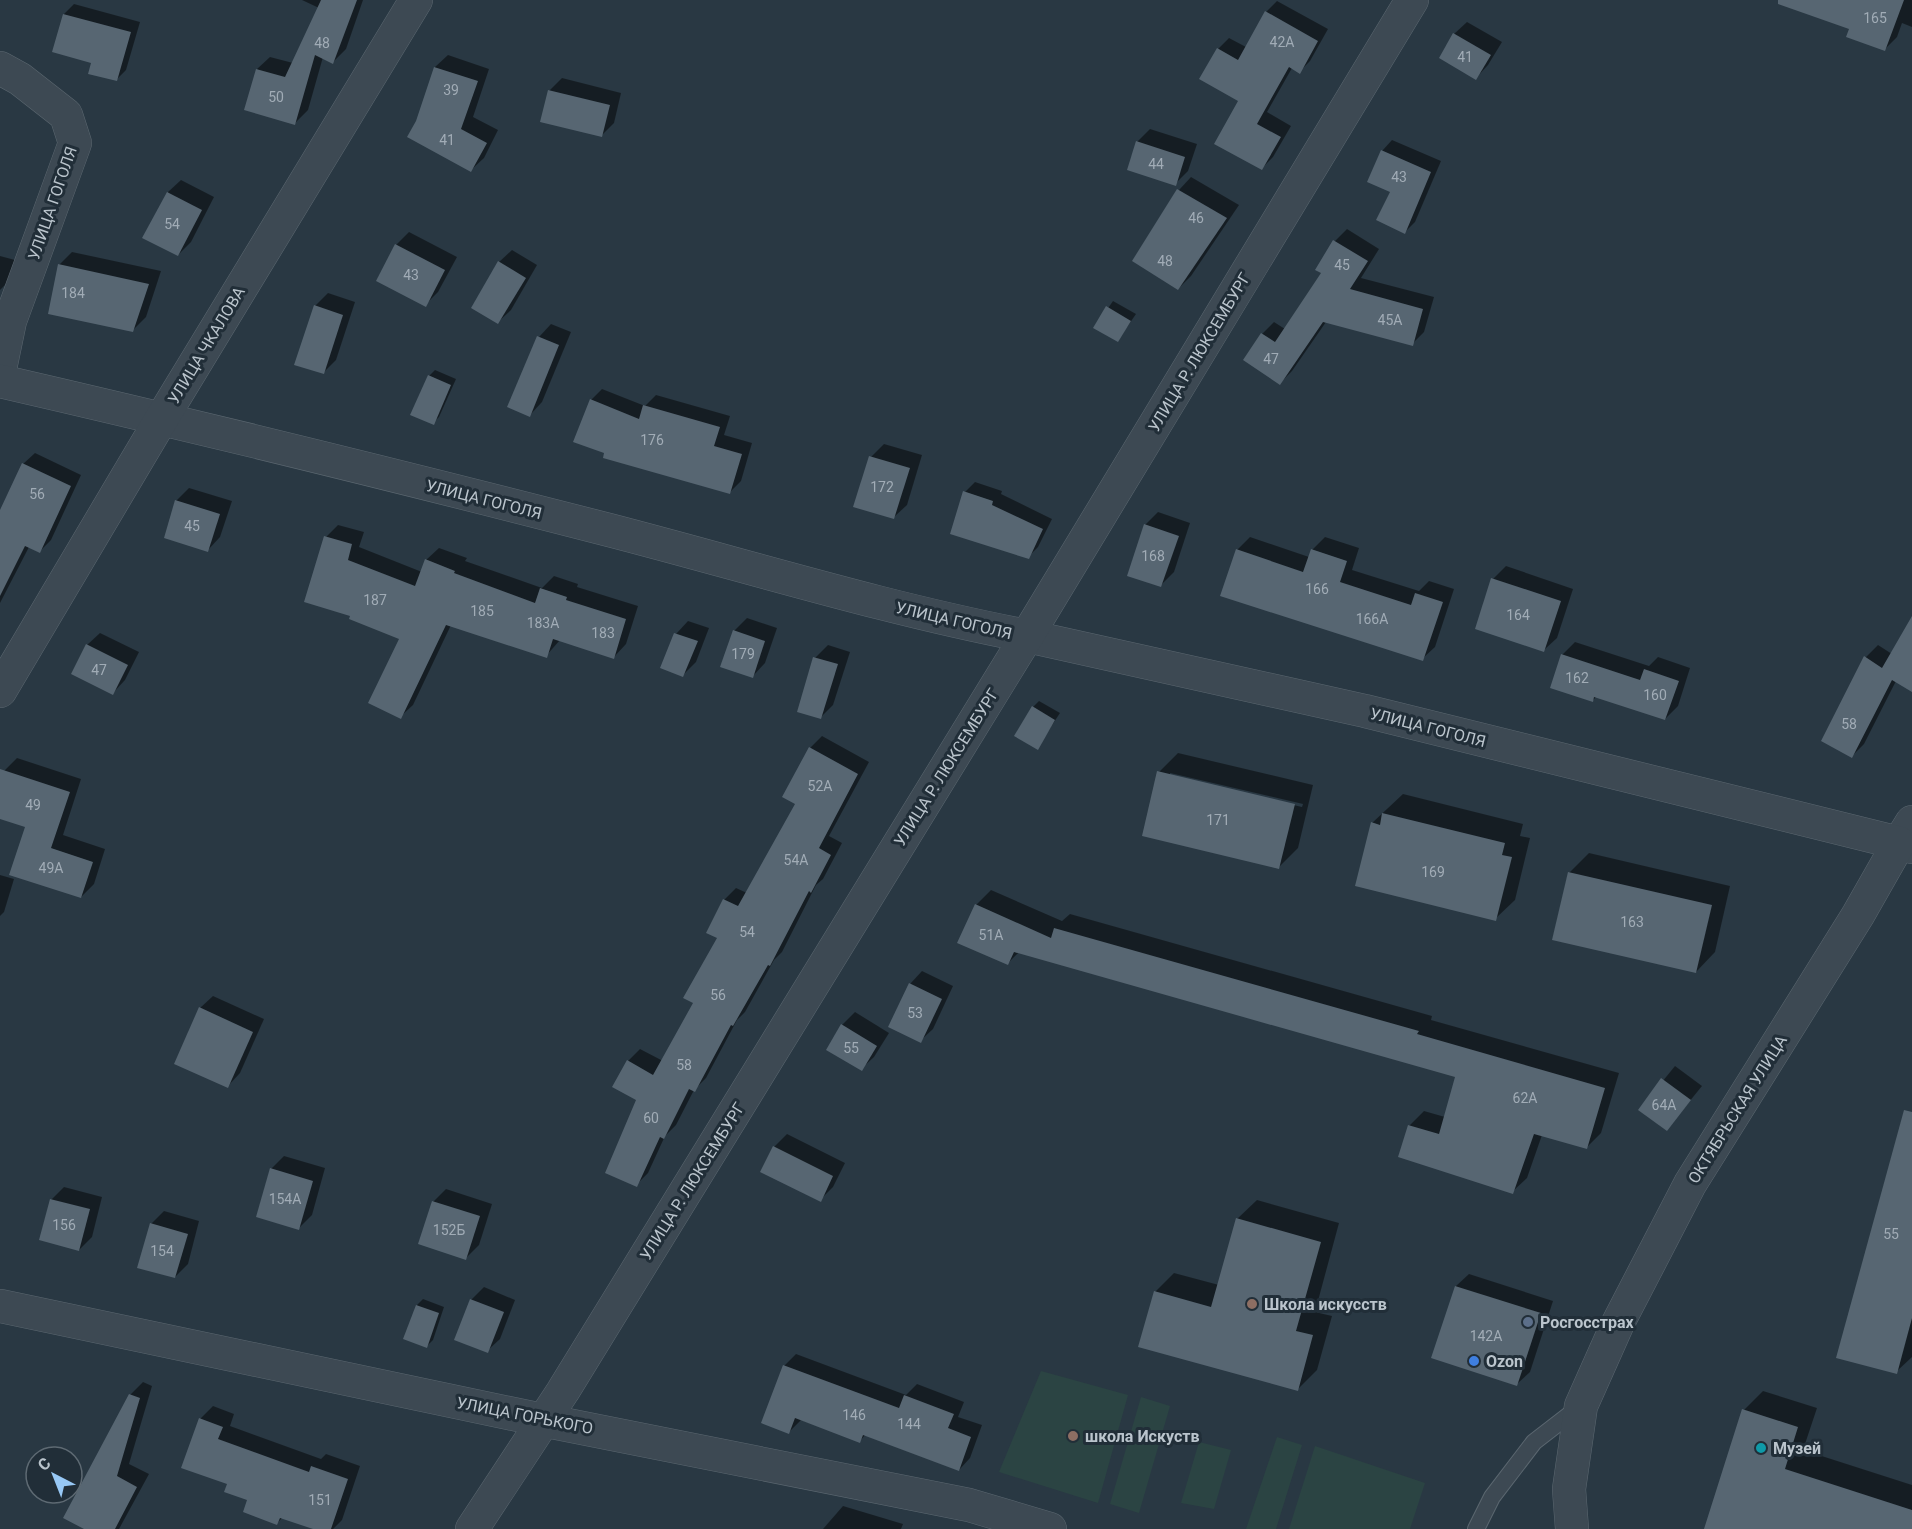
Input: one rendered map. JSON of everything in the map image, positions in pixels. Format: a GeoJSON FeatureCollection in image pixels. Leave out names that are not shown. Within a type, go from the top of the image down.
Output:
{"type":"FeatureCollection","features":[{"type":"Feature","properties":{"kind":"street","name":"УЛИЦА ЧКАЛОВА"},"geometry":{"type":"LineString","coordinates":[[0,692],[162,418],[416,0]]}},
{"type":"Feature","properties":{"kind":"street","name":"УЛИЦА Р. ЛЮКСЕМБУРГ"},"geometry":{"type":"LineString","coordinates":[[472,1529],[563,1391],[1027,636],[1412,0]]}},
{"type":"Feature","properties":{"kind":"street","name":"УЛИЦА ГОГОЛЯ"},"geometry":{"type":"LineString","coordinates":[[0,68],[20,79],[66,115],[75,143],[10,321],[0,369]]}},
{"type":"Feature","properties":{"kind":"street","name":"УЛИЦА ГОГОЛЯ"},"geometry":{"type":"LineString","coordinates":[[0,381],[162,418],[598,527],[949,621],[1027,636],[1365,711],[1908,838]]}},
{"type":"Feature","properties":{"kind":"street","name":"ОКТЯБРЬСКАЯ УЛИЦА"},"geometry":{"type":"LineString","coordinates":[[1572,1529],[1569,1489],[1581,1406],[1618,1323],[1690,1184],[1908,838]]}},
{"type":"Feature","properties":{"kind":"street","name":"УЛИЦА ГОРЬКОГО"},"geometry":{"type":"LineString","coordinates":[[0,1306],[542,1420],[969,1506],[1050,1529]]}},
{"type":"Feature","properties":{"kind":"lane","name":"ОКТЯБРЬСКАЯ УЛИЦА"},"geometry":{"type":"LineString","coordinates":[[1476,1529],[1492,1497],[1534,1443],[1581,1406]]}},
{"type":"Feature","properties":{"kind":"green space"},"geometry":{"type":"Polygon","coordinates":[[[1041,1371],[1128,1395],[1098,1503],[999,1472],[1041,1371]]]}},
{"type":"Feature","properties":{"kind":"green space"},"geometry":{"type":"Polygon","coordinates":[[[1141,1397],[1170,1406],[1139,1513],[1110,1504],[1141,1397]]]}},
{"type":"Feature","properties":{"kind":"green space"},"geometry":{"type":"Polygon","coordinates":[[[1277,1437],[1302,1445],[1276,1529],[1246,1529],[1277,1437]]]}},
{"type":"Feature","properties":{"kind":"green space"},"geometry":{"type":"Polygon","coordinates":[[[1199,1442],[1231,1450],[1214,1509],[1181,1503],[1199,1442]]]}},
{"type":"Feature","properties":{"kind":"green space"},"geometry":{"type":"Polygon","coordinates":[[[1315,1446],[1425,1483],[1410,1529],[1289,1529],[1315,1446]]]}},
{"type":"Feature","properties":{"kind":"building"},"geometry":{"type":"Polygon","coordinates":[[[321,0],[357,0],[333,64],[315,55],[295,125],[244,110],[256,69],[285,77],[321,0]]]}},
{"type":"Feature","properties":{"kind":"building"},"geometry":{"type":"Polygon","coordinates":[[[1778,0],[1904,0],[1885,51],[1846,37],[1849,29],[1778,4],[1778,0]]]}},
{"type":"Feature","properties":{"kind":"building"},"geometry":{"type":"Polygon","coordinates":[[[1265,11],[1318,41],[1300,74],[1289,67],[1257,124],[1281,137],[1262,170],[1214,144],[1238,101],[1199,79],[1217,48],[1238,60],[1265,11]]]}},
{"type":"Feature","properties":{"kind":"building"},"geometry":{"type":"Polygon","coordinates":[[[63,14],[131,32],[117,81],[88,74],[91,63],[52,52],[63,14]]]}},
{"type":"Feature","properties":{"kind":"building"},"geometry":{"type":"Polygon","coordinates":[[[1453,33],[1491,55],[1476,80],[1439,58],[1453,33]]]}},
{"type":"Feature","properties":{"kind":"building"},"geometry":{"type":"Polygon","coordinates":[[[434,67],[478,81],[461,129],[487,143],[471,172],[407,137],[416,121],[434,67]]]}},
{"type":"Feature","properties":{"kind":"building"},"geometry":{"type":"Polygon","coordinates":[[[548,90],[610,105],[602,137],[540,122],[548,90]]]}},
{"type":"Feature","properties":{"kind":"building"},"geometry":{"type":"Polygon","coordinates":[[[1136,141],[1185,157],[1176,186],[1127,170],[1136,141]]]}},
{"type":"Feature","properties":{"kind":"building"},"geometry":{"type":"Polygon","coordinates":[[[1381,150],[1431,172],[1405,234],[1376,220],[1390,192],[1367,182],[1381,150]]]}},
{"type":"Feature","properties":{"kind":"building"},"geometry":{"type":"Polygon","coordinates":[[[1177,189],[1227,218],[1178,290],[1132,261],[1177,189]]]}},
{"type":"Feature","properties":{"kind":"building"},"geometry":{"type":"Polygon","coordinates":[[[167,192],[202,210],[178,256],[142,238],[167,192]]]}},
{"type":"Feature","properties":{"kind":"building"},"geometry":{"type":"Polygon","coordinates":[[[1333,240],[1368,261],[1350,289],[1423,309],[1413,346],[1323,322],[1280,385],[1243,360],[1261,333],[1275,342],[1321,273],[1315,270],[1333,240]]]}},
{"type":"Feature","properties":{"kind":"building"},"geometry":{"type":"Polygon","coordinates":[[[395,244],[445,270],[426,307],[376,281],[395,244]]]}},
{"type":"Feature","properties":{"kind":"building"},"geometry":{"type":"Polygon","coordinates":[[[498,261],[526,278],[498,324],[471,308],[498,261]]]}},
{"type":"Feature","properties":{"kind":"building"},"geometry":{"type":"Polygon","coordinates":[[[58,264],[149,284],[133,332],[48,314],[58,264]]]}},
{"type":"Feature","properties":{"kind":"building"},"geometry":{"type":"Polygon","coordinates":[[[314,305],[343,315],[324,374],[294,365],[314,305]]]}},
{"type":"Feature","properties":{"kind":"building"},"geometry":{"type":"Polygon","coordinates":[[[1106,306],[1131,321],[1118,342],[1093,328],[1106,306]]]}},
{"type":"Feature","properties":{"kind":"building"},"geometry":{"type":"Polygon","coordinates":[[[537,336],[559,345],[530,417],[507,407],[537,336]]]}},
{"type":"Feature","properties":{"kind":"building"},"geometry":{"type":"Polygon","coordinates":[[[428,375],[451,385],[434,425],[410,415],[428,375]]]}},
{"type":"Feature","properties":{"kind":"building"},"geometry":{"type":"Polygon","coordinates":[[[590,399],[639,419],[643,405],[720,427],[714,446],[742,454],[730,494],[603,458],[604,453],[573,442],[590,399]]]}},
{"type":"Feature","properties":{"kind":"building"},"geometry":{"type":"Polygon","coordinates":[[[869,456],[910,468],[894,519],[853,507],[869,456]]]}},
{"type":"Feature","properties":{"kind":"building"},"geometry":{"type":"Polygon","coordinates":[[[22,463],[71,486],[40,553],[25,546],[0,596],[0,510],[22,463]]]}},
{"type":"Feature","properties":{"kind":"building"},"geometry":{"type":"Polygon","coordinates":[[[963,491],[993,501],[992,505],[1043,529],[1029,559],[950,534],[963,491]]]}},
{"type":"Feature","properties":{"kind":"building"},"geometry":{"type":"Polygon","coordinates":[[[175,500],[220,514],[208,552],[164,538],[175,500]]]}},
{"type":"Feature","properties":{"kind":"building"},"geometry":{"type":"Polygon","coordinates":[[[1144,524],[1179,536],[1161,587],[1127,576],[1144,524]]]}},
{"type":"Feature","properties":{"kind":"building"},"geometry":{"type":"Polygon","coordinates":[[[324,536],[352,544],[348,560],[415,586],[425,559],[455,571],[454,573],[535,603],[540,588],[567,597],[566,600],[626,619],[614,659],[553,639],[547,658],[446,625],[401,719],[368,703],[399,639],[349,619],[350,616],[304,602],[324,536]]]}},
{"type":"Feature","properties":{"kind":"building"},"geometry":{"type":"Polygon","coordinates":[[[1236,549],[1303,572],[1311,549],[1347,561],[1340,582],[1411,605],[1415,593],[1443,602],[1423,661],[1220,596],[1236,549]]]}},
{"type":"Feature","properties":{"kind":"building"},"geometry":{"type":"Polygon","coordinates":[[[1491,578],[1561,601],[1544,652],[1475,629],[1491,578]]]}},
{"type":"Feature","properties":{"kind":"building"},"geometry":{"type":"Polygon","coordinates":[[[1912,616],[1912,692],[1892,680],[1852,758],[1821,741],[1864,656],[1882,668],[1912,616]]]}},
{"type":"Feature","properties":{"kind":"building"},"geometry":{"type":"Polygon","coordinates":[[[733,630],[765,641],[753,678],[720,667],[733,630]]]}},
{"type":"Feature","properties":{"kind":"building"},"geometry":{"type":"Polygon","coordinates":[[[674,633],[698,641],[683,677],[660,668],[674,633]]]}},
{"type":"Feature","properties":{"kind":"building"},"geometry":{"type":"Polygon","coordinates":[[[86,644],[128,665],[113,695],[71,674],[86,644]]]}},
{"type":"Feature","properties":{"kind":"building"},"geometry":{"type":"Polygon","coordinates":[[[1561,654],[1640,680],[1644,669],[1679,681],[1665,720],[1594,697],[1593,702],[1550,688],[1561,654]]]}},
{"type":"Feature","properties":{"kind":"building"},"geometry":{"type":"Polygon","coordinates":[[[813,657],[838,664],[821,719],[797,712],[813,657]]]}},
{"type":"Feature","properties":{"kind":"building"},"geometry":{"type":"Polygon","coordinates":[[[1032,706],[1055,720],[1038,750],[1014,736],[1032,706]]]}},
{"type":"Feature","properties":{"kind":"building"},"geometry":{"type":"Polygon","coordinates":[[[809,747],[858,774],[819,848],[831,855],[811,893],[809,891],[770,966],[768,965],[733,1026],[731,1025],[695,1092],[689,1089],[664,1139],[660,1137],[637,1187],[605,1173],[636,1100],[612,1087],[627,1060],[653,1075],[693,1003],[683,998],[717,938],[706,933],[723,899],[738,906],[795,804],[782,797],[809,747]]]}},
{"type":"Feature","properties":{"kind":"building"},"geometry":{"type":"Polygon","coordinates":[[[0,769],[70,792],[51,848],[93,862],[81,898],[9,875],[25,827],[0,819],[0,769]]]}},
{"type":"Feature","properties":{"kind":"building"},"geometry":{"type":"Polygon","coordinates":[[[1157,771],[1295,804],[1279,869],[1142,836],[1157,771]]]}},
{"type":"Feature","properties":{"kind":"building"},"geometry":{"type":"Polygon","coordinates":[[[1382,813],[1505,843],[1502,855],[1512,857],[1496,921],[1355,886],[1371,822],[1380,825],[1382,813]]]}},
{"type":"Feature","properties":{"kind":"building"},"geometry":{"type":"Polygon","coordinates":[[[1568,872],[1712,905],[1696,973],[1552,940],[1568,872]]]}},
{"type":"Feature","properties":{"kind":"building"},"geometry":{"type":"Polygon","coordinates":[[[975,904],[1051,938],[1054,928],[1419,1031],[1417,1034],[1605,1088],[1587,1149],[1534,1134],[1513,1194],[1398,1157],[1408,1125],[1439,1134],[1455,1077],[1014,952],[1008,965],[957,943],[975,904]]]}},
{"type":"Feature","properties":{"kind":"building"},"geometry":{"type":"Polygon","coordinates":[[[909,983],[942,999],[921,1043],[888,1027],[909,983]]]}},
{"type":"Feature","properties":{"kind":"building"},"geometry":{"type":"Polygon","coordinates":[[[199,1007],[253,1032],[228,1088],[174,1064],[199,1007]]]}},
{"type":"Feature","properties":{"kind":"building"},"geometry":{"type":"Polygon","coordinates":[[[841,1024],[877,1046],[862,1071],[826,1050],[841,1024]]]}},
{"type":"Feature","properties":{"kind":"building"},"geometry":{"type":"Polygon","coordinates":[[[1661,1078],[1691,1100],[1667,1131],[1638,1110],[1661,1078]]]}},
{"type":"Feature","properties":{"kind":"building"},"geometry":{"type":"Polygon","coordinates":[[[1904,1110],[1912,1112],[1912,1318],[1897,1374],[1836,1358],[1904,1110]]]}},
{"type":"Feature","properties":{"kind":"building"},"geometry":{"type":"Polygon","coordinates":[[[773,1146],[833,1176],[821,1202],[760,1172],[773,1146]]]}},
{"type":"Feature","properties":{"kind":"building"},"geometry":{"type":"Polygon","coordinates":[[[270,1168],[313,1181],[299,1230],[256,1217],[270,1168]]]}},
{"type":"Feature","properties":{"kind":"building"},"geometry":{"type":"Polygon","coordinates":[[[50,1199],[90,1209],[79,1251],[39,1240],[50,1199]]]}},
{"type":"Feature","properties":{"kind":"building"},"geometry":{"type":"Polygon","coordinates":[[[432,1201],[480,1216],[466,1260],[418,1244],[432,1201]]]}},
{"type":"Feature","properties":{"kind":"building","name":"Школа искусств"},"geometry":{"type":"Polygon","coordinates":[[[1236,1218],[1321,1242],[1296,1331],[1313,1335],[1298,1391],[1138,1347],[1154,1291],[1211,1307],[1236,1218]]]}},
{"type":"Feature","properties":{"kind":"building"},"geometry":{"type":"Polygon","coordinates":[[[150,1223],[188,1234],[175,1278],[137,1268],[150,1223]]]}},
{"type":"Feature","properties":{"kind":"building"},"geometry":{"type":"Polygon","coordinates":[[[1455,1286],[1541,1313],[1517,1386],[1431,1358],[1455,1286]]]}},
{"type":"Feature","properties":{"kind":"building"},"geometry":{"type":"Polygon","coordinates":[[[470,1299],[504,1312],[488,1353],[454,1340],[470,1299]]]}},
{"type":"Feature","properties":{"kind":"building"},"geometry":{"type":"Polygon","coordinates":[[[416,1305],[439,1313],[427,1348],[403,1339],[416,1305]]]}},
{"type":"Feature","properties":{"kind":"building"},"geometry":{"type":"Polygon","coordinates":[[[783,1365],[899,1408],[904,1395],[954,1414],[948,1428],[971,1437],[959,1471],[863,1435],[860,1443],[795,1418],[789,1434],[761,1423],[783,1365]]]}},
{"type":"Feature","properties":{"kind":"building"},"geometry":{"type":"Polygon","coordinates":[[[129,1394],[140,1398],[117,1476],[137,1487],[115,1529],[84,1529],[63,1518],[70,1505],[84,1505],[84,1479],[129,1394]]]}},
{"type":"Feature","properties":{"kind":"building","name":"Музей"},"geometry":{"type":"Polygon","coordinates":[[[1742,1409],[1798,1427],[1785,1469],[1912,1510],[1912,1529],[1704,1529],[1742,1409]]]}},
{"type":"Feature","properties":{"kind":"building"},"geometry":{"type":"Polygon","coordinates":[[[199,1418],[223,1427],[218,1439],[309,1472],[311,1466],[348,1479],[331,1529],[313,1529],[280,1518],[277,1525],[243,1512],[247,1500],[224,1492],[227,1484],[181,1468],[199,1418]]]}},
{"type":"Feature","properties":{"kind":"place","name":"Школа искусств"},"geometry":{"type":"Point","coordinates":[1252,1304]}},
{"type":"Feature","properties":{"kind":"place","name":"Росгосстрах"},"geometry":{"type":"Point","coordinates":[1528,1322]}},
{"type":"Feature","properties":{"kind":"place","name":"Ozon"},"geometry":{"type":"Point","coordinates":[1474,1361]}},
{"type":"Feature","properties":{"kind":"place","name":"школа Искуств"},"geometry":{"type":"Point","coordinates":[1073,1436]}},
{"type":"Feature","properties":{"kind":"place","name":"Музей"},"geometry":{"type":"Point","coordinates":[1761,1448]}}]}
